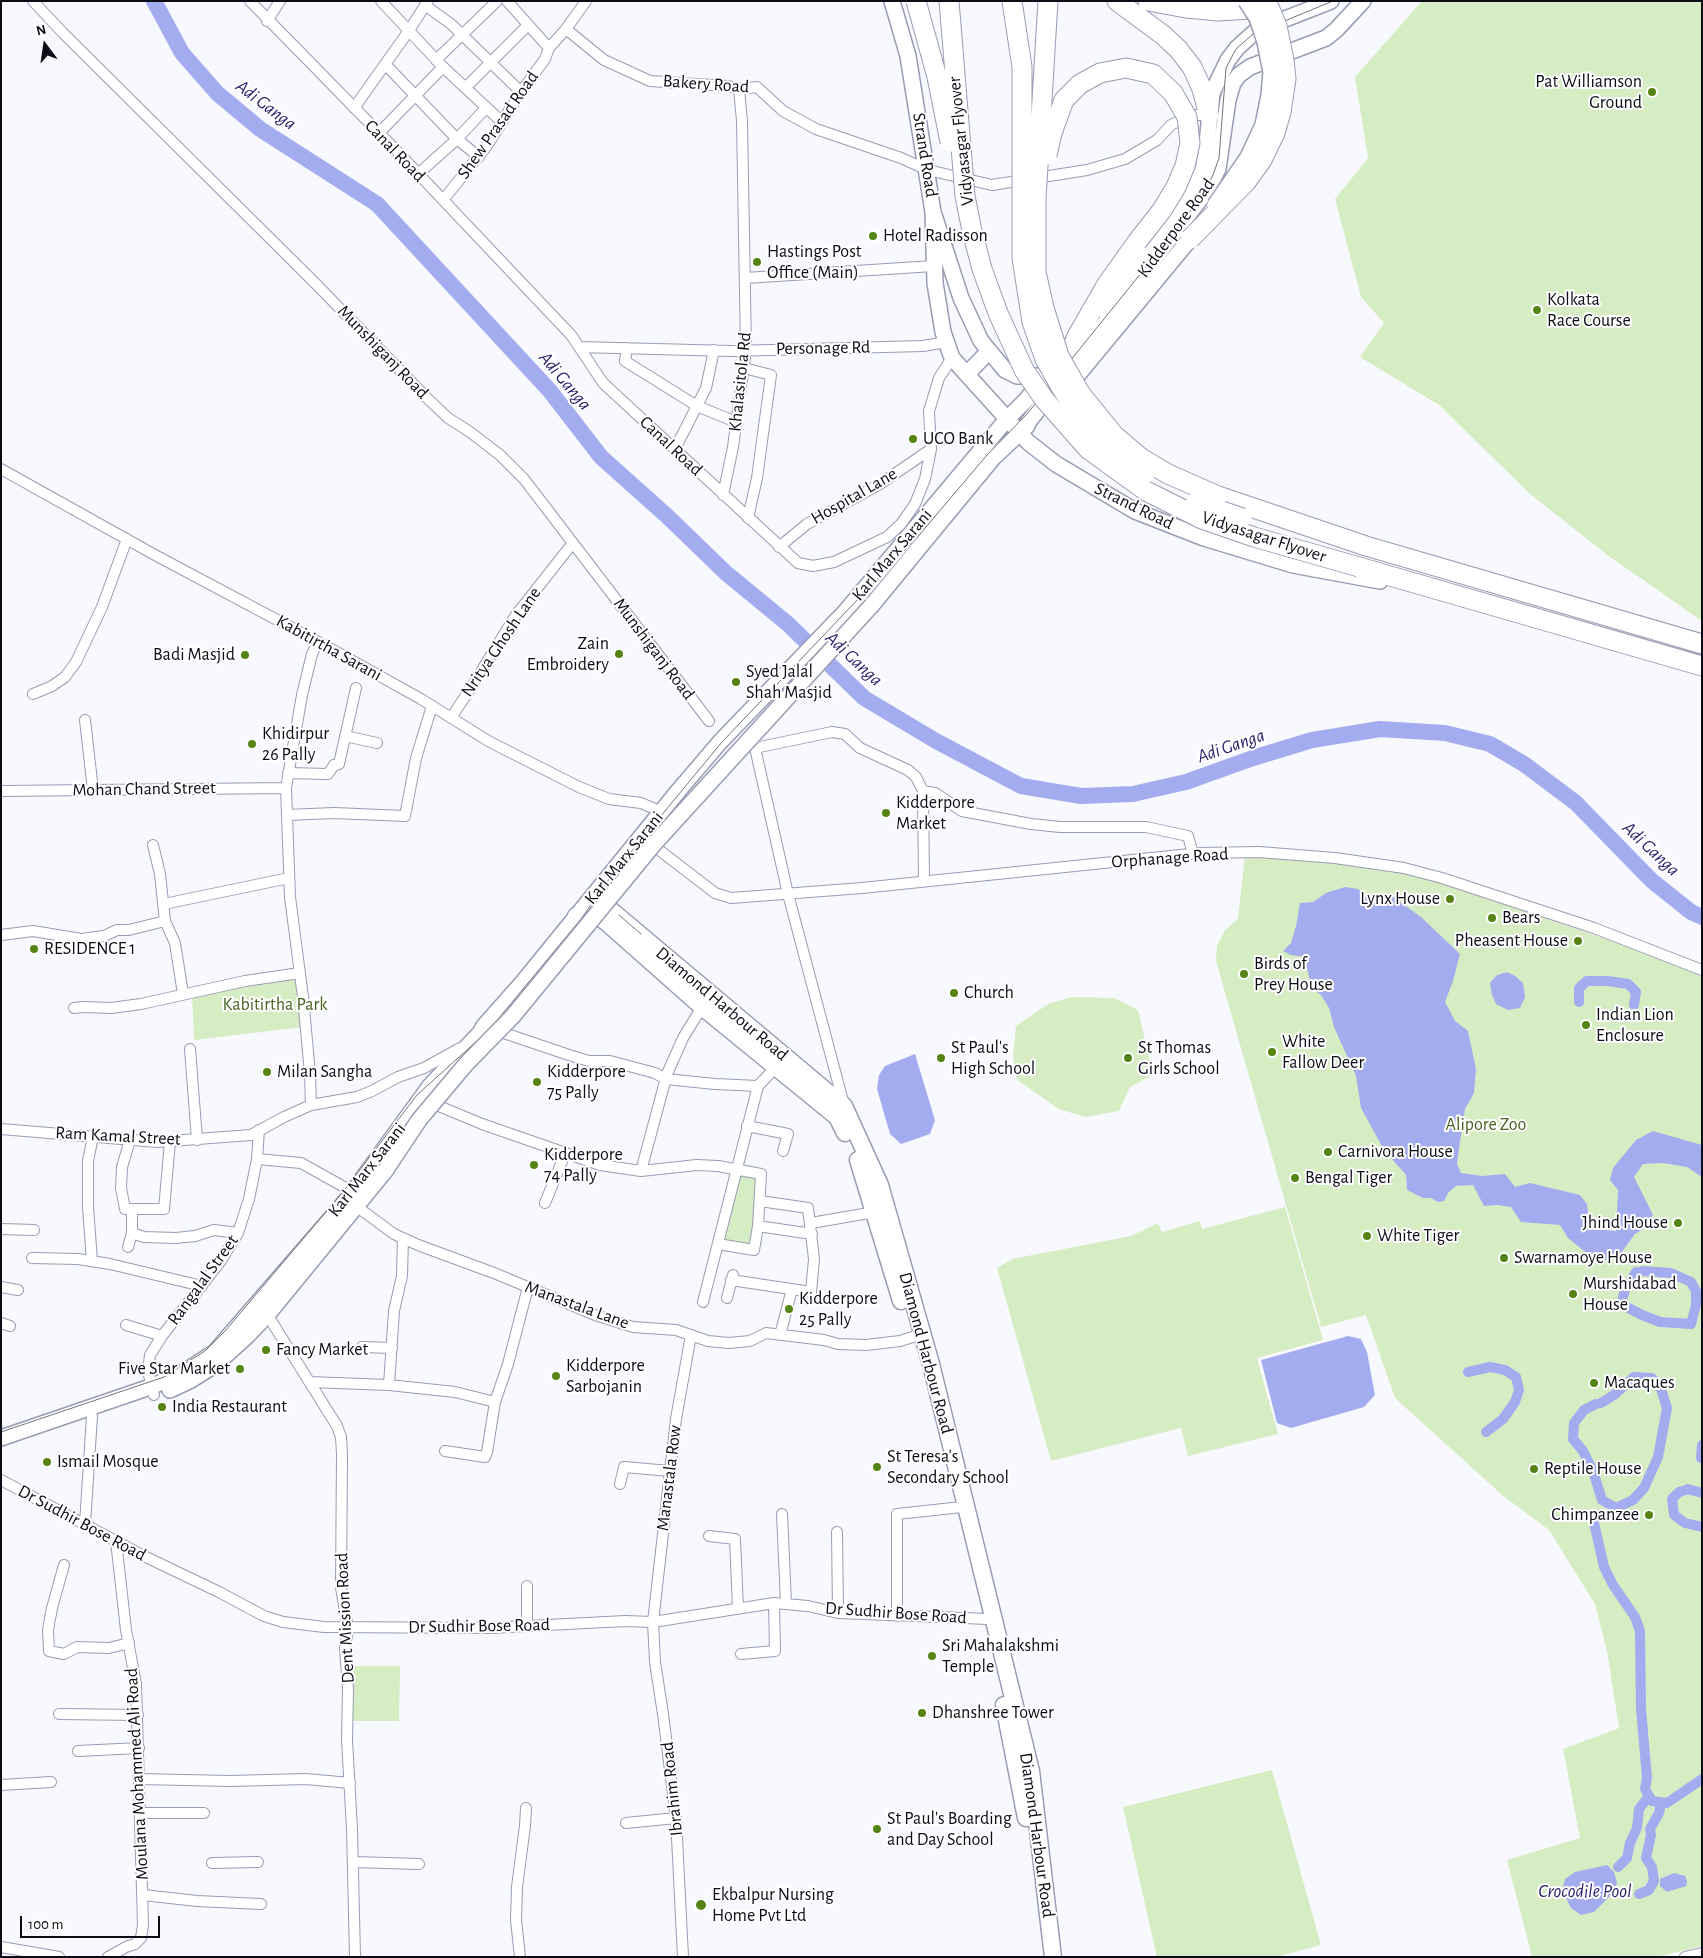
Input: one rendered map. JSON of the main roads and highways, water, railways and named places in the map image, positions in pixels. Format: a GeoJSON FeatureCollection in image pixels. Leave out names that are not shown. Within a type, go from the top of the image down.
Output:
{"type":"FeatureCollection","features":[{"type":"Feature","properties":{"kind":"highway"},"geometry":{"type":"LineString","coordinates":[[916,1],[937,77],[951,151],[965,196]]}},
{"type":"Feature","properties":{"kind":"highway","name":"Vidyasagar Flyover"},"geometry":{"type":"LineString","coordinates":[[949,1],[965,196],[982,269],[998,313],[1024,370],[1044,399],[1088,449],[1146,490],[1202,518],[1254,537],[1702,666]]}},
{"type":"Feature","properties":{"kind":"highway"},"geometry":{"type":"LineString","coordinates":[[1012,1],[1022,67],[1022,258],[1032,322],[1045,359],[1062,389],[1086,424],[1120,456],[1159,484],[1203,505],[1242,518],[1286,531],[1366,546]]}},
{"type":"Feature","properties":{"kind":"highway","name":"Vidyasagar Flyover"},"geometry":{"type":"LineString","coordinates":[[1048,1],[1036,199],[1036,272],[1059,356],[1080,393],[1114,435],[1141,458],[1168,474],[1218,496],[1366,546],[1702,644]]}},
{"type":"Feature","properties":{"kind":"highway"},"geometry":{"type":"LineString","coordinates":[[1117,1],[1164,35],[1178,49],[1192,67],[1202,89],[1209,115]]}},
{"type":"Feature","properties":{"kind":"highway"},"geometry":{"type":"LineString","coordinates":[[1148,1],[1186,8],[1218,11],[1250,8],[1276,1]]}},
{"type":"Feature","properties":{"kind":"highway"},"geometry":{"type":"LineString","coordinates":[[1190,239],[1246,182],[1262,160],[1275,134],[1281,112],[1286,79],[1277,26],[1269,7],[1264,1]]}},
{"type":"Feature","properties":{"kind":"highway"},"geometry":{"type":"LineString","coordinates":[[1036,199],[1052,133],[1064,100],[1080,84],[1100,73],[1126,68],[1153,74],[1174,94],[1187,117],[1190,143],[1185,166],[1176,187],[1162,210],[1107,284],[1076,338]]}},
{"type":"Feature","properties":{"kind":"main road","name":"Strand Road"},"geometry":{"type":"LineString","coordinates":[[892,1],[908,56],[928,170],[934,212],[935,283],[946,342],[952,358],[1028,442],[1056,464],[1099,491],[1136,511],[1204,538],[1293,565],[1456,594]]}},
{"type":"Feature","properties":{"kind":"main road"},"geometry":{"type":"LineString","coordinates":[[1,1438],[191,1380],[215,1365],[263,1309],[350,1198],[385,1171],[419,1120],[466,1064],[513,1016],[654,844],[872,605],[993,458],[1067,388],[1190,239],[1248,157],[1263,125],[1271,72],[1266,42],[1257,18],[1246,1]]}},
{"type":"Feature","properties":{"kind":"main road","name":"Kidderpore Road"},"geometry":{"type":"LineString","coordinates":[[1020,433],[1208,188],[1218,169],[1228,100],[1228,60],[1237,48],[1257,30],[1331,1]]}},
{"type":"Feature","properties":{"kind":"main road","name":"Kidderpore Road"},"geometry":{"type":"LineString","coordinates":[[1028,399],[1192,191],[1202,170],[1206,154],[1212,94],[1227,80],[1239,75],[1250,67],[1326,38],[1364,1]]}},
{"type":"Feature","properties":{"kind":"main road","name":"Strand Road"},"geometry":{"type":"LineString","coordinates":[[934,212],[960,298],[981,341],[1005,370],[1017,376],[1047,374]]}},
{"type":"Feature","properties":{"kind":"main road"},"geometry":{"type":"LineString","coordinates":[[967,374],[989,351]]}},
{"type":"Feature","properties":{"kind":"main road","name":"Karl Marx Sarani"},"geometry":{"type":"LineString","coordinates":[[350,1198],[430,1086],[524,982],[641,836],[720,742],[845,612],[1007,419],[1028,399]]}},
{"type":"Feature","properties":{"kind":"main road"},"geometry":{"type":"LineString","coordinates":[[845,612],[872,605]]}},
{"type":"Feature","properties":{"kind":"main road","name":"Diamond Harbour Road"},"geometry":{"type":"LineString","coordinates":[[594,896],[841,1111],[880,1185],[917,1336],[1031,1771],[1053,1957]]}},
{"type":"Feature","properties":{"kind":"main road","name":"Diamond Harbour Road"},"geometry":{"type":"LineString","coordinates":[[576,916],[598,917],[606,922],[702,1006],[776,1067],[841,1111],[917,1336],[962,1507],[988,1619],[1024,1803],[1044,1957]]}},
{"type":"Feature","properties":{"kind":"main road"},"geometry":{"type":"LineString","coordinates":[[1,1448],[90,1412]]}},
{"type":"Feature","properties":{"kind":"water"},"geometry":{"type":"Polygon","coordinates":[[[1345,887],[1358,889],[1370,900],[1381,896],[1393,897],[1421,917],[1460,954],[1445,1002],[1455,1021],[1468,1031],[1476,1069],[1474,1093],[1465,1109],[1460,1142],[1457,1164],[1461,1173],[1482,1176],[1505,1174],[1515,1187],[1530,1183],[1580,1195],[1587,1204],[1589,1220],[1605,1230],[1616,1231],[1618,1190],[1610,1180],[1613,1168],[1636,1140],[1653,1131],[1702,1145],[1702,1177],[1687,1167],[1663,1163],[1643,1164],[1634,1177],[1653,1215],[1645,1228],[1635,1234],[1621,1253],[1602,1262],[1589,1255],[1568,1238],[1560,1225],[1521,1222],[1511,1207],[1484,1206],[1473,1185],[1456,1186],[1448,1193],[1444,1201],[1438,1202],[1431,1198],[1423,1198],[1407,1190],[1406,1175],[1384,1150],[1361,1108],[1356,1076],[1334,1027],[1329,1008],[1321,995],[1311,987],[1305,957],[1291,955],[1283,951],[1291,943],[1300,903],[1313,902],[1326,893],[1345,887]]]}},
{"type":"Feature","properties":{"kind":"water"},"geometry":{"type":"Polygon","coordinates":[[[1507,972],[1523,983],[1525,997],[1520,1008],[1508,1010],[1496,1004],[1492,995],[1490,983],[1497,975],[1507,972]]]}},
{"type":"Feature","properties":{"kind":"water"},"geometry":{"type":"Polygon","coordinates":[[[915,1054],[935,1120],[930,1134],[901,1144],[890,1134],[877,1089],[879,1075],[885,1066],[915,1054]]]}},
{"type":"Feature","properties":{"kind":"water"},"geometry":{"type":"Polygon","coordinates":[[[1348,1336],[1361,1339],[1367,1352],[1375,1395],[1364,1407],[1291,1428],[1277,1423],[1261,1360],[1348,1336]]]}},
{"type":"Feature","properties":{"kind":"water","name":"Crocodile Pool"},"geometry":{"type":"Polygon","coordinates":[[[1607,1865],[1614,1872],[1617,1883],[1614,1892],[1594,1912],[1581,1915],[1571,1908],[1562,1890],[1565,1879],[1575,1872],[1607,1865]]]}},
{"type":"Feature","properties":{"kind":"water"},"geometry":{"type":"Polygon","coordinates":[[[1674,1873],[1685,1876],[1686,1886],[1667,1892],[1660,1886],[1660,1879],[1674,1873]]]}},
{"type":"Feature","properties":{"kind":"waterway","name":"Adi Ganga"},"geometry":{"type":"LineString","coordinates":[[154,1],[182,53],[217,93],[260,129],[377,204],[550,391],[601,457],[667,516],[726,573],[788,624],[864,698],[936,741],[1021,786],[1081,796],[1133,794],[1186,782],[1253,758],[1312,740],[1380,729],[1445,733],[1490,744],[1524,764],[1576,803],[1651,880],[1691,912],[1702,917]]}},
{"type":"Feature","properties":{"kind":"waterway"},"geometry":{"type":"LineString","coordinates":[[1579,1002],[1579,988],[1587,981],[1608,981],[1628,984],[1636,992],[1634,1005]]}},
{"type":"Feature","properties":{"kind":"waterway"},"geometry":{"type":"LineString","coordinates":[[1636,1272],[1625,1290],[1621,1304],[1660,1322],[1691,1324],[1696,1305],[1696,1291],[1691,1282],[1671,1273],[1642,1271]]}},
{"type":"Feature","properties":{"kind":"waterway"},"geometry":{"type":"LineString","coordinates":[[1468,1372],[1490,1367],[1505,1370],[1516,1377],[1519,1390],[1515,1402],[1503,1419],[1486,1432]]}},
{"type":"Feature","properties":{"kind":"waterway"},"geometry":{"type":"LineString","coordinates":[[1596,1404],[1584,1410],[1574,1423],[1573,1439],[1583,1451],[1593,1471],[1602,1500],[1616,1508],[1633,1500],[1644,1488],[1658,1457],[1667,1408],[1661,1389],[1652,1378],[1634,1377],[1614,1395],[1601,1403]]}},
{"type":"Feature","properties":{"kind":"waterway"},"geometry":{"type":"LineString","coordinates":[[1701,1458],[1702,1445]]}},
{"type":"Feature","properties":{"kind":"waterway"},"geometry":{"type":"LineString","coordinates":[[1688,1489],[1702,1493]]}},
{"type":"Feature","properties":{"kind":"waterway"},"geometry":{"type":"LineString","coordinates":[[1686,1490],[1679,1492],[1672,1499],[1674,1515],[1685,1523],[1702,1527]]}},
{"type":"Feature","properties":{"kind":"waterway"},"geometry":{"type":"LineString","coordinates":[[1592,1514],[1604,1567],[1613,1585],[1635,1617],[1640,1631],[1641,1709],[1647,1778],[1645,1789],[1652,1801],[1667,1803],[1702,1779]]}},
{"type":"Feature","properties":{"kind":"waterway"},"geometry":{"type":"LineString","coordinates":[[1618,1867],[1627,1858],[1630,1843],[1637,1828],[1639,1809],[1649,1796]]}},
{"type":"Feature","properties":{"kind":"waterway"},"geometry":{"type":"LineString","coordinates":[[1639,1894],[1649,1890],[1654,1881],[1652,1867],[1646,1858],[1651,1835],[1650,1829],[1659,1813],[1661,1803]]}},
{"type":"Feature","properties":{"kind":"tram line"},"geometry":{"type":"LineString","coordinates":[[1,1432],[164,1377],[205,1351],[226,1330],[346,1188],[417,1095],[489,1030],[581,919],[612,875],[722,742],[920,534],[987,455],[1027,414],[1176,230],[1204,193],[1219,158],[1226,68],[1236,49],[1253,34],[1333,1]]}},
{"type":"Feature","properties":{"kind":"tram line"},"geometry":{"type":"LineString","coordinates":[[619,915],[641,934]]}},
{"type":"Feature","properties":{"kind":"place","name":"Pat Williamson Ground"},"geometry":{"type":"Point","coordinates":[1652,92]}},
{"type":"Feature","properties":{"kind":"place","name":"Hotel Radisson"},"geometry":{"type":"Point","coordinates":[873,236]}},
{"type":"Feature","properties":{"kind":"place","name":"Hastings Post Office (Main)"},"geometry":{"type":"Point","coordinates":[757,262]}},
{"type":"Feature","properties":{"kind":"place","name":"Kolkata Race Course"},"geometry":{"type":"Point","coordinates":[1537,310]}},
{"type":"Feature","properties":{"kind":"place","name":"UCO Bank"},"geometry":{"type":"Point","coordinates":[913,439]}},
{"type":"Feature","properties":{"kind":"place","name":"Zain Embroidery"},"geometry":{"type":"Point","coordinates":[619,654]}},
{"type":"Feature","properties":{"kind":"place","name":"Badi Masjid"},"geometry":{"type":"Point","coordinates":[245,655]}},
{"type":"Feature","properties":{"kind":"place","name":"Syed Jalal Shah Masjid"},"geometry":{"type":"Point","coordinates":[736,682]}},
{"type":"Feature","properties":{"kind":"place","name":"Khidirpur 26 Pally"},"geometry":{"type":"Point","coordinates":[252,744]}},
{"type":"Feature","properties":{"kind":"place","name":"Kidderpore Market"},"geometry":{"type":"Point","coordinates":[886,813]}},
{"type":"Feature","properties":{"kind":"place","name":"Lynx House"},"geometry":{"type":"Point","coordinates":[1450,899]}},
{"type":"Feature","properties":{"kind":"place","name":"Bears"},"geometry":{"type":"Point","coordinates":[1492,918]}},
{"type":"Feature","properties":{"kind":"place","name":"Pheasent House"},"geometry":{"type":"Point","coordinates":[1578,941]}},
{"type":"Feature","properties":{"kind":"place","name":"RESIDENCE 1"},"geometry":{"type":"Point","coordinates":[34,949]}},
{"type":"Feature","properties":{"kind":"place","name":"Birds of Prey House"},"geometry":{"type":"Point","coordinates":[1244,974]}},
{"type":"Feature","properties":{"kind":"place","name":"Church"},"geometry":{"type":"Point","coordinates":[954,993]}},
{"type":"Feature","properties":{"kind":"place","name":"Indian Lion Enclosure"},"geometry":{"type":"Point","coordinates":[1586,1025]}},
{"type":"Feature","properties":{"kind":"place","name":"White Fallow Deer"},"geometry":{"type":"Point","coordinates":[1272,1052]}},
{"type":"Feature","properties":{"kind":"place","name":"St Paul's High School"},"geometry":{"type":"Point","coordinates":[941,1058]}},
{"type":"Feature","properties":{"kind":"place","name":"St Thomas Girls School"},"geometry":{"type":"Point","coordinates":[1128,1058]}},
{"type":"Feature","properties":{"kind":"place","name":"Milan Sangha"},"geometry":{"type":"Point","coordinates":[267,1072]}},
{"type":"Feature","properties":{"kind":"place","name":"Kidderpore 75 Pally"},"geometry":{"type":"Point","coordinates":[537,1082]}},
{"type":"Feature","properties":{"kind":"place","name":"Carnivora House"},"geometry":{"type":"Point","coordinates":[1328,1152]}},
{"type":"Feature","properties":{"kind":"place","name":"Kidderpore 74 Pally"},"geometry":{"type":"Point","coordinates":[534,1165]}},
{"type":"Feature","properties":{"kind":"place","name":"Bengal Tiger"},"geometry":{"type":"Point","coordinates":[1295,1178]}},
{"type":"Feature","properties":{"kind":"place","name":"Jhind House"},"geometry":{"type":"Point","coordinates":[1678,1223]}},
{"type":"Feature","properties":{"kind":"place","name":"White Tiger"},"geometry":{"type":"Point","coordinates":[1367,1236]}},
{"type":"Feature","properties":{"kind":"place","name":"Swarnamoye House"},"geometry":{"type":"Point","coordinates":[1504,1258]}},
{"type":"Feature","properties":{"kind":"place","name":"Murshidabad House"},"geometry":{"type":"Point","coordinates":[1573,1294]}},
{"type":"Feature","properties":{"kind":"place","name":"Kidderpore 25 Pally"},"geometry":{"type":"Point","coordinates":[789,1309]}},
{"type":"Feature","properties":{"kind":"place","name":"Fancy Market"},"geometry":{"type":"Point","coordinates":[266,1350]}},
{"type":"Feature","properties":{"kind":"place","name":"Five Star Market"},"geometry":{"type":"Point","coordinates":[240,1369]}},
{"type":"Feature","properties":{"kind":"place","name":"Kidderpore Sarbojanin"},"geometry":{"type":"Point","coordinates":[556,1376]}},
{"type":"Feature","properties":{"kind":"place","name":"Macaques"},"geometry":{"type":"Point","coordinates":[1594,1383]}},
{"type":"Feature","properties":{"kind":"place","name":"India Restaurant"},"geometry":{"type":"Point","coordinates":[162,1407]}},
{"type":"Feature","properties":{"kind":"place","name":"Ismail Mosque"},"geometry":{"type":"Point","coordinates":[47,1462]}},
{"type":"Feature","properties":{"kind":"place","name":"St Teresa's Secondary School"},"geometry":{"type":"Point","coordinates":[877,1467]}},
{"type":"Feature","properties":{"kind":"place","name":"Reptile House"},"geometry":{"type":"Point","coordinates":[1534,1469]}},
{"type":"Feature","properties":{"kind":"place","name":"Chimpanzee"},"geometry":{"type":"Point","coordinates":[1649,1515]}},
{"type":"Feature","properties":{"kind":"place","name":"Sri Mahalakshmi Temple"},"geometry":{"type":"Point","coordinates":[932,1656]}},
{"type":"Feature","properties":{"kind":"place","name":"Dhanshree Tower"},"geometry":{"type":"Point","coordinates":[922,1713]}},
{"type":"Feature","properties":{"kind":"place","name":"St Paul's Boarding and Day School"},"geometry":{"type":"Point","coordinates":[877,1829]}},
{"type":"Feature","properties":{"kind":"place","name":"Ekbalpur Nursing Home Pvt Ltd"},"geometry":{"type":"Point","coordinates":[701,1905]}},
{"type":"Feature","properties":{"kind":"park label","name":"Kabitirtha Park"},"geometry":{"type":"Point","coordinates":[275,1005]}},
{"type":"Feature","properties":{"kind":"park label","name":"Alipore Zoo"},"geometry":{"type":"Point","coordinates":[1486,1125]}}]}
